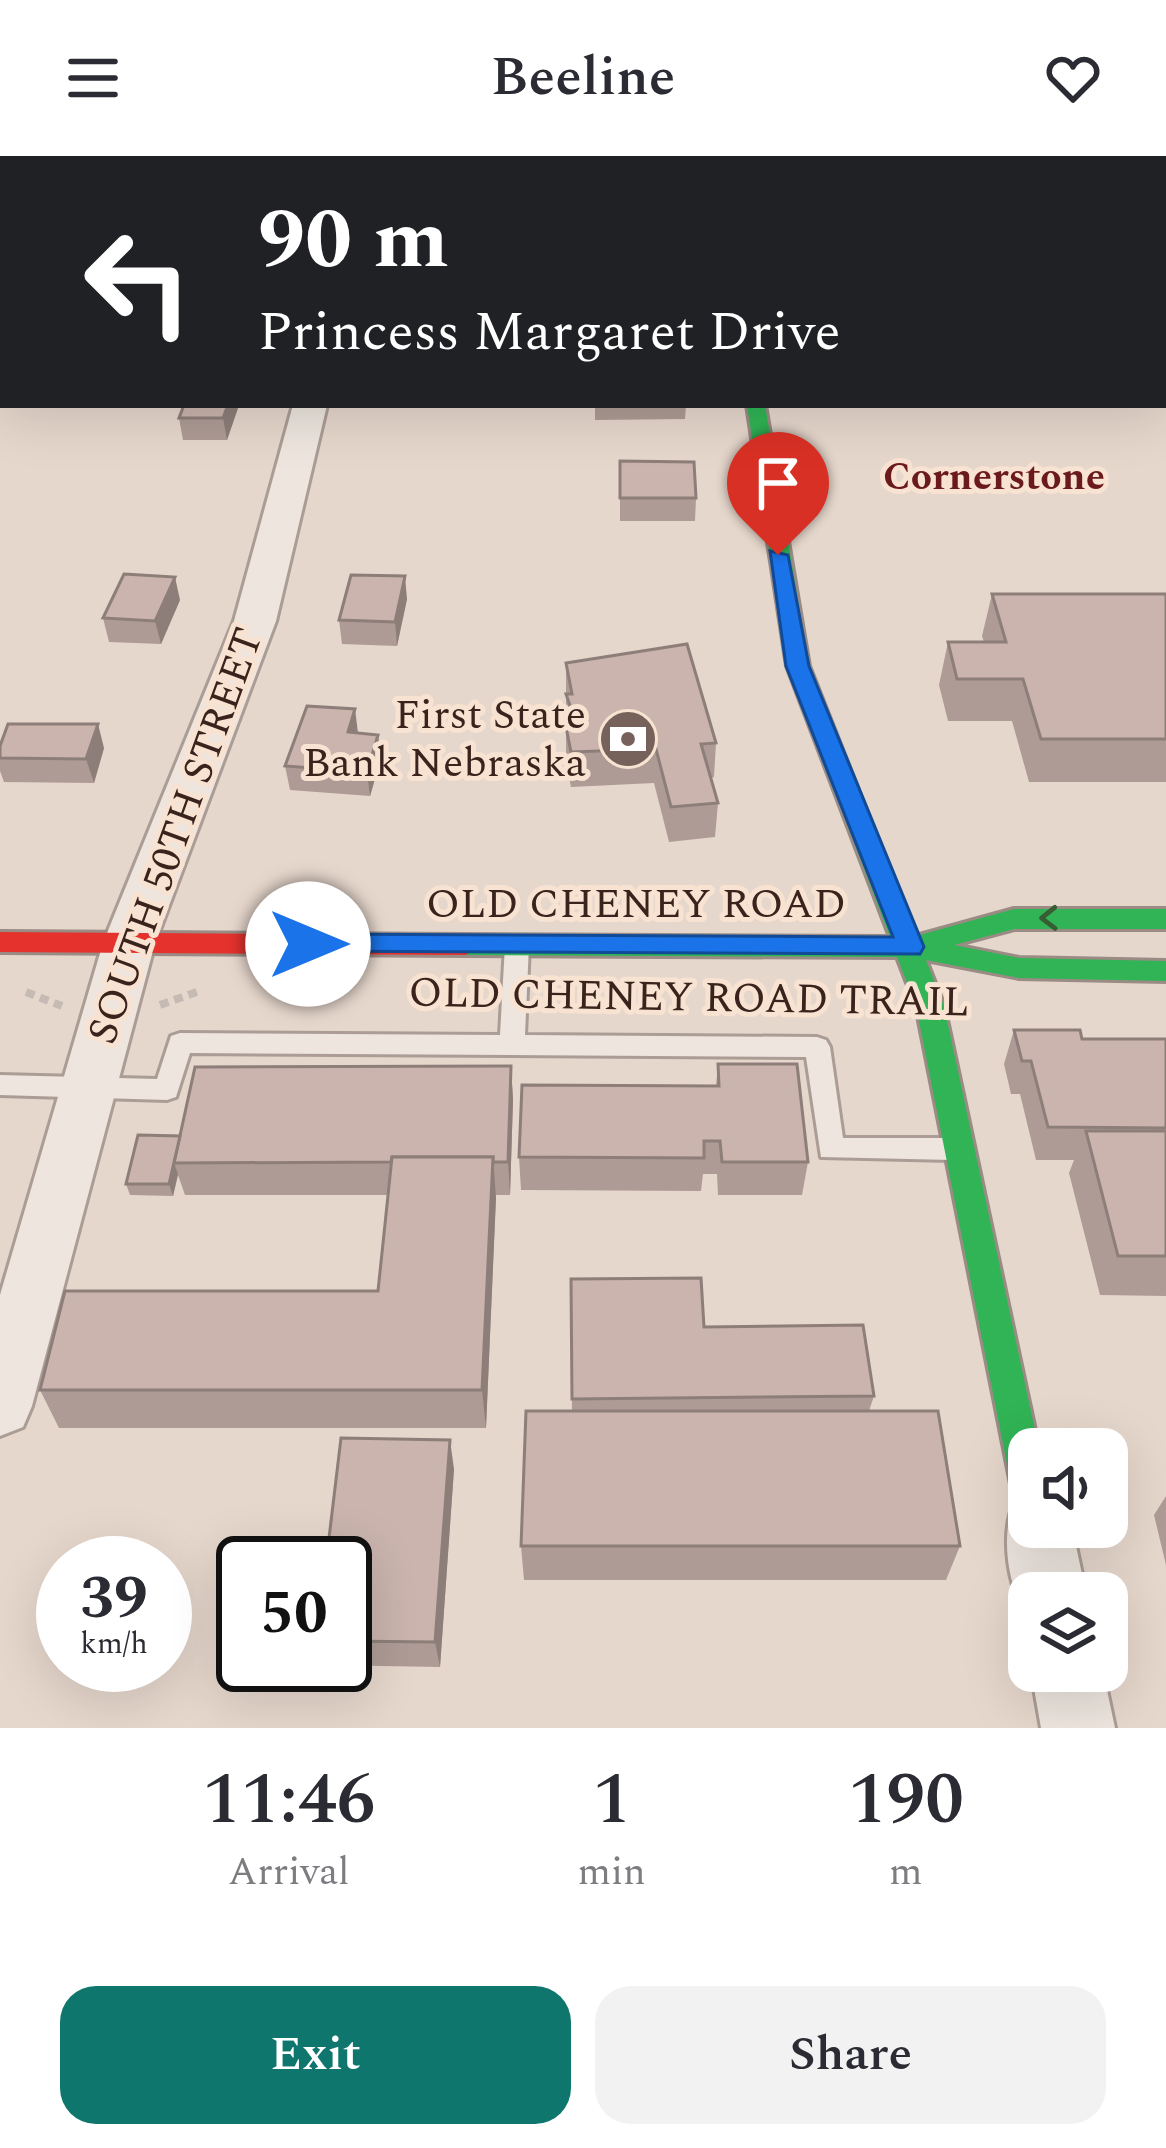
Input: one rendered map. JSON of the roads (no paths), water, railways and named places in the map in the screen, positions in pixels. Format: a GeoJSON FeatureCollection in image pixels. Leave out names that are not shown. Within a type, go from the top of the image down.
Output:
{"type":"FeatureCollection","features":[{"type":"Feature","properties":{"kind":"street","name":"SOUTH 50TH STREET"},"geometry":{"type":"LineString","coordinates":[[0,1406],[19,1267],[87,1089],[129,943],[255,621],[309,408]]}},
{"type":"Feature","properties":{"kind":"street"},"geometry":{"type":"LineString","coordinates":[[756,408],[798,666],[911,947],[930,1006],[1018,1428]]}},
{"type":"Feature","properties":{"kind":"street","name":"OLD CHENEY ROAD"},"geometry":{"type":"LineString","coordinates":[[911,947],[1014,919],[1166,919]]}},
{"type":"Feature","properties":{"kind":"street","name":"OLD CHENEY ROAD"},"geometry":{"type":"LineString","coordinates":[[0,942],[911,947],[1019,968],[1166,971]]}},
{"type":"Feature","properties":{"kind":"street"},"geometry":{"type":"LineString","coordinates":[[1070,1692],[1078,1728]]}},
{"type":"Feature","properties":{"kind":"lane"},"geometry":{"type":"LineString","coordinates":[[512,1045],[517,945]]}},
{"type":"Feature","properties":{"kind":"lane"},"geometry":{"type":"LineString","coordinates":[[0,1085],[167,1090],[180,1043],[817,1047],[831,1149],[962,1149]]}},
{"type":"Feature","properties":{"kind":"place","name":"First State Bank Nebraska"},"geometry":{"type":"Point","coordinates":[628,739]}},
{"type":"Feature","properties":{"kind":"district","name":"Cornerstone"},"geometry":{"type":"Point","coordinates":[994,477]}}]}
